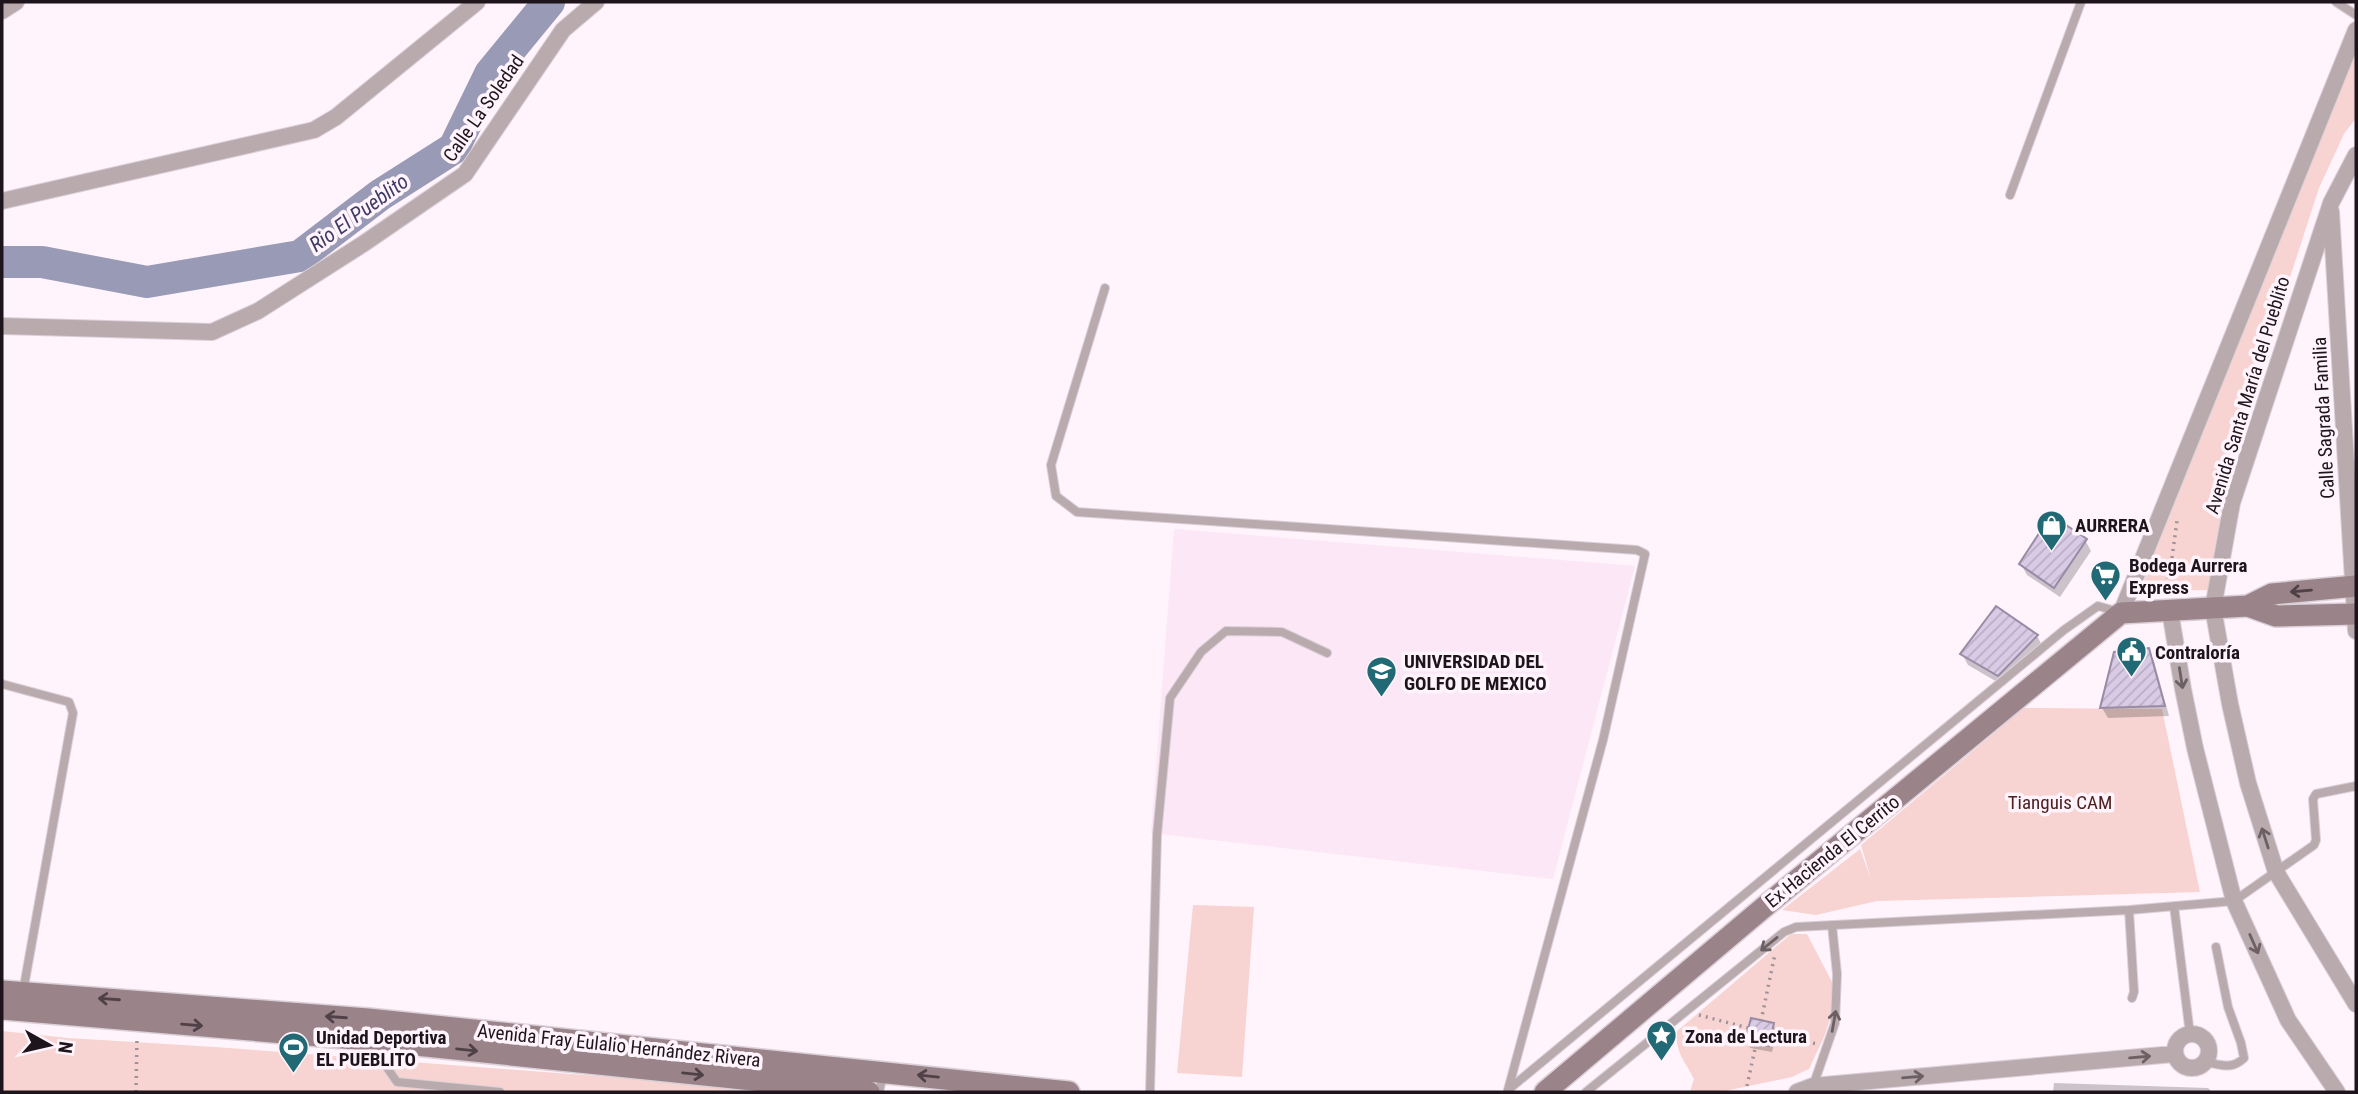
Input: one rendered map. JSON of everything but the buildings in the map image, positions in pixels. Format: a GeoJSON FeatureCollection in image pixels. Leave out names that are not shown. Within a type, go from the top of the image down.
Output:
{"type":"FeatureCollection","features":[{"type":"Feature","properties":{"kind":"street"},"geometry":{"type":"LineString","coordinates":[[2,11],[16,2]]}},
{"type":"Feature","properties":{"kind":"street"},"geometry":{"type":"LineString","coordinates":[[2,201],[314,130],[336,117],[477,2]]}},
{"type":"Feature","properties":{"kind":"street","name":"Calle La Soledad"},"geometry":{"type":"LineString","coordinates":[[2,326],[212,332],[258,311],[465,174],[563,30],[596,2]]}},
{"type":"Feature","properties":{"kind":"street","name":"Avenida Santa María del Pueblito"},"geometry":{"type":"LineString","coordinates":[[2121,612],[2356,30]]}},
{"type":"Feature","properties":{"kind":"street","name":"Avenida Santa María del Pueblito"},"geometry":{"type":"LineString","coordinates":[[2356,155],[2330,203],[2232,503],[2213,608],[2230,704],[2248,783],[2276,872],[2356,1004]]}},
{"type":"Feature","properties":{"kind":"street","name":"Calle Sagrada Familia"},"geometry":{"type":"LineString","coordinates":[[2330,203],[2356,620]]}},
{"type":"Feature","properties":{"kind":"street"},"geometry":{"type":"LineString","coordinates":[[2248,606],[2272,594],[2355,587]]}},
{"type":"Feature","properties":{"kind":"street"},"geometry":{"type":"LineString","coordinates":[[2121,612],[2248,606],[2276,616],[2356,620]]}},
{"type":"Feature","properties":{"kind":"street"},"geometry":{"type":"LineString","coordinates":[[2171,611],[2195,748],[2234,901],[2288,1020],[2337,1092]]}},
{"type":"Feature","properties":{"kind":"street","name":"Ex Hacienda El Cerrito"},"geometry":{"type":"LineString","coordinates":[[1545,1092],[2121,612]]}},
{"type":"Feature","properties":{"kind":"street","name":"Avenida Fray Eulalio Hernández Rivera"},"geometry":{"type":"LineString","coordinates":[[12,992],[882,1082],[1069,1092]]}},
{"type":"Feature","properties":{"kind":"street","name":"Avenida Fray Eulalio Hernández Rivera"},"geometry":{"type":"LineString","coordinates":[[2,1009],[137,1021],[367,1029],[870,1092]]}},
{"type":"Feature","properties":{"kind":"street"},"geometry":{"type":"LineString","coordinates":[[2190,1034],[2203,1037],[2209,1049],[2206,1062],[2194,1069],[2181,1065],[2174,1054],[2178,1040],[2190,1034]]}},
{"type":"Feature","properties":{"kind":"street"},"geometry":{"type":"LineString","coordinates":[[1797,1092],[1813,1086],[2174,1054]]}},
{"type":"Feature","properties":{"kind":"lane"},"geometry":{"type":"LineString","coordinates":[[2010,195],[2081,2]]}},
{"type":"Feature","properties":{"kind":"lane"},"geometry":{"type":"LineString","coordinates":[[2336,2],[2356,15]]}},
{"type":"Feature","properties":{"kind":"lane"},"geometry":{"type":"LineString","coordinates":[[1105,288],[1051,465],[1056,496],[1077,512],[1623,549],[1642,551],[1645,554],[1603,740],[1507,1091]]}},
{"type":"Feature","properties":{"kind":"lane"},"geometry":{"type":"LineString","coordinates":[[1507,1091],[2064,629],[2098,606],[2121,612]]}},
{"type":"Feature","properties":{"kind":"lane"},"geometry":{"type":"LineString","coordinates":[[1150,1092],[1157,835],[1170,698],[1201,652],[1226,631],[1282,632],[1326,653]]}},
{"type":"Feature","properties":{"kind":"lane"},"geometry":{"type":"LineString","coordinates":[[2,684],[69,702],[73,713],[12,992]]}},
{"type":"Feature","properties":{"kind":"lane"},"geometry":{"type":"LineString","coordinates":[[1586,1092],[1784,932],[1796,927],[2129,910],[2234,901],[2314,845],[2316,840],[2313,799],[2316,794],[2356,786]]}},
{"type":"Feature","properties":{"kind":"lane"},"geometry":{"type":"LineString","coordinates":[[2174,906],[2190,1034]]}},
{"type":"Feature","properties":{"kind":"lane"},"geometry":{"type":"LineString","coordinates":[[2129,910],[2134,992],[2132,998]]}},
{"type":"Feature","properties":{"kind":"lane"},"geometry":{"type":"LineString","coordinates":[[1813,1086],[1835,1023],[1837,975],[1832,925]]}},
{"type":"Feature","properties":{"kind":"lane"},"geometry":{"type":"LineString","coordinates":[[2206,1062],[2227,1067],[2237,1065],[2244,1058],[2228,1007],[2216,947]]}},
{"type":"Feature","properties":{"kind":"lane"},"geometry":{"type":"LineString","coordinates":[[367,1029],[397,1082],[500,1092]]}},
{"type":"Feature","properties":{"kind":"path"},"geometry":{"type":"LineString","coordinates":[[1761,1021],[1777,947]]}},
{"type":"Feature","properties":{"kind":"path"},"geometry":{"type":"LineString","coordinates":[[1698,1014],[1748,1028]]}},
{"type":"Feature","properties":{"kind":"path"},"geometry":{"type":"LineString","coordinates":[[136,1092],[137,1021]]}},
{"type":"Feature","properties":{"kind":"path"},"geometry":{"type":"LineString","coordinates":[[1772,1034],[1821,1045]]}},
{"type":"Feature","properties":{"kind":"path"},"geometry":{"type":"LineString","coordinates":[[1747,1086],[1756,1044]]}},
{"type":"Feature","properties":{"kind":"shaded area","name":"UNIVERSIDAD DEL GOLFO DE MEXICO"},"geometry":{"type":"Polygon","coordinates":[[[1174,529],[1635,566],[1553,879],[1151,833],[1174,529]]]}},
{"type":"Feature","properties":{"kind":"green space"},"geometry":{"type":"Polygon","coordinates":[[[2356,44],[2356,118],[2344,134],[2319,188],[2236,444],[2211,590],[2154,591],[2143,583],[2356,44]]]}},
{"type":"Feature","properties":{"kind":"green space","name":"Tianguis CAM"},"geometry":{"type":"Polygon","coordinates":[[[2024,708],[2162,709],[2200,892],[1877,901],[1816,915],[1782,910],[1860,849],[1871,879],[1861,845],[2024,708]]]}},
{"type":"Feature","properties":{"kind":"green space"},"geometry":{"type":"Polygon","coordinates":[[[1193,905],[1254,907],[1242,1077],[1177,1073],[1193,905]]]}},
{"type":"Feature","properties":{"kind":"green space"},"geometry":{"type":"Polygon","coordinates":[[[1791,934],[1807,934],[1833,984],[1831,1016],[1809,1069],[1792,1077],[1720,1092],[1690,1092],[1694,1079],[1679,1052],[1676,1032],[1791,934]]]}},
{"type":"Feature","properties":{"kind":"green space","name":"Unidad Deportiva EL PUEBLITO"},"geometry":{"type":"Polygon","coordinates":[[[2,1031],[68,1038],[806,1092],[2,1092],[2,1031]]]}},
{"type":"Feature","properties":{"kind":"waterway","name":"Rio El Pueblito"},"geometry":{"type":"LineString","coordinates":[[2,262],[42,262],[147,282],[300,256],[380,195],[454,148],[490,74],[549,2]]}},
{"type":"Feature","properties":{"kind":"place","name":"AURRERA"},"geometry":{"type":"Point","coordinates":[2052,552]}},
{"type":"Feature","properties":{"kind":"place","name":"Bodega Aurrera Express"},"geometry":{"type":"Point","coordinates":[2106,603]}},
{"type":"Feature","properties":{"kind":"place","name":"Contraloría"},"geometry":{"type":"Point","coordinates":[2132,679]}},
{"type":"Feature","properties":{"kind":"place","name":"UNIVERSIDAD DEL GOLFO DE MEXICO"},"geometry":{"type":"Point","coordinates":[1381,699]}},
{"type":"Feature","properties":{"kind":"place","name":"Zona de Lectura"},"geometry":{"type":"Point","coordinates":[1662,1063]}},
{"type":"Feature","properties":{"kind":"place","name":"Unidad Deportiva EL PUEBLITO"},"geometry":{"type":"Point","coordinates":[293,1075]}}]}
